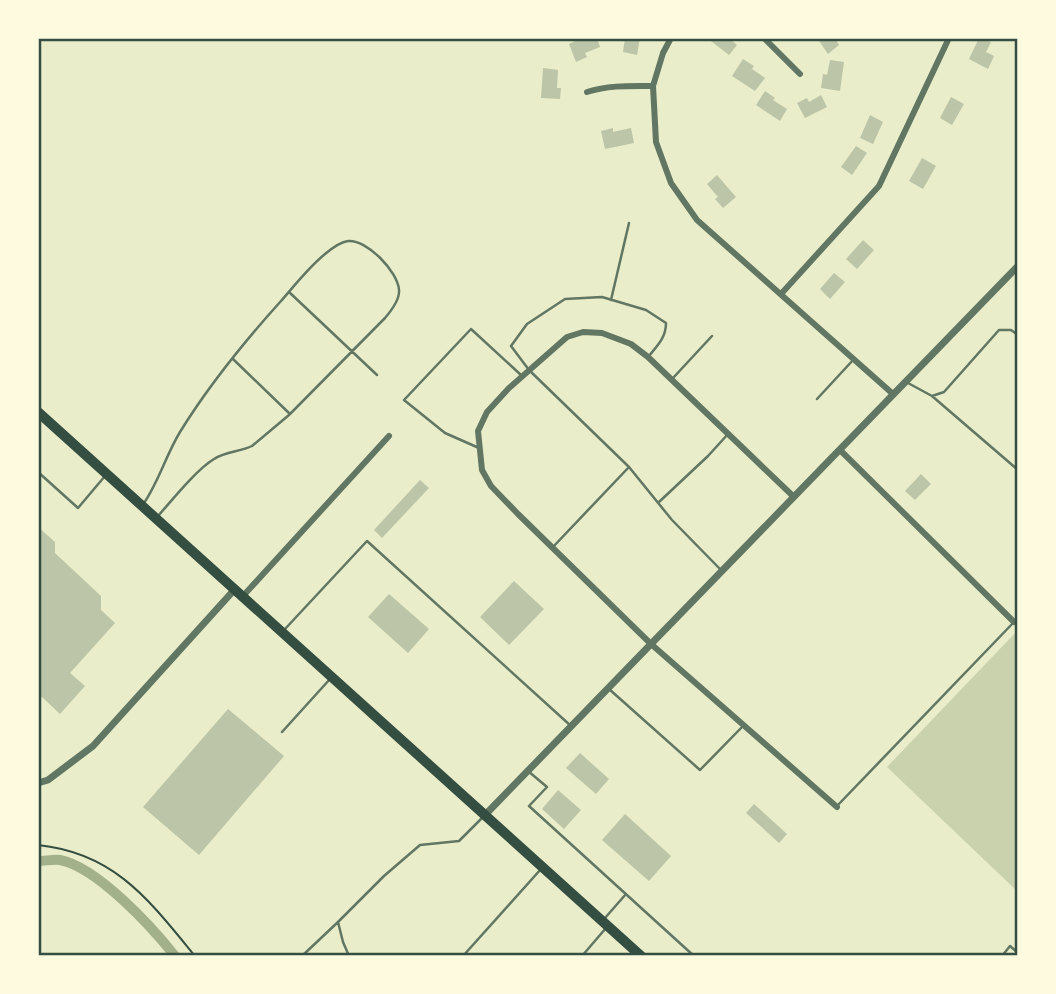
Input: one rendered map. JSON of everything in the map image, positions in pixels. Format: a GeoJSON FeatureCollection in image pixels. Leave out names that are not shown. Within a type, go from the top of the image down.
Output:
{"type":"FeatureCollection","features":[{"type":"Feature","properties":{"kind":"main road"},"geometry":{"type":"LineString","coordinates":[[38,412],[641,956]]}},
{"type":"Feature","properties":{"kind":"street"},"geometry":{"type":"LineString","coordinates":[[671,38],[663,53],[653,86],[656,142],[671,183],[697,220],[893,394]]}},
{"type":"Feature","properties":{"kind":"street"},"geometry":{"type":"LineString","coordinates":[[764,38],[800,74]]}},
{"type":"Feature","properties":{"kind":"street"},"geometry":{"type":"LineString","coordinates":[[781,294],[878,186],[949,38]]}},
{"type":"Feature","properties":{"kind":"street"},"geometry":{"type":"LineString","coordinates":[[587,92],[619,85],[653,86]]}},
{"type":"Feature","properties":{"kind":"street"},"geometry":{"type":"LineString","coordinates":[[485,815],[1017,265]]}},
{"type":"Feature","properties":{"kind":"street"},"geometry":{"type":"LineString","coordinates":[[794,497],[648,357],[631,344],[602,333],[583,332],[567,337],[509,388],[487,412],[478,431],[482,470],[491,486],[652,644],[837,807]]}},
{"type":"Feature","properties":{"kind":"street"},"geometry":{"type":"LineString","coordinates":[[38,783],[48,780],[93,746],[389,436]]}},
{"type":"Feature","properties":{"kind":"street"},"geometry":{"type":"LineString","coordinates":[[839,450],[1014,622]]}},
{"type":"Feature","properties":{"kind":"lane"},"geometry":{"type":"LineString","coordinates":[[611,300],[629,223]]}},
{"type":"Feature","properties":{"kind":"lane"},"geometry":{"type":"LineString","coordinates":[[142,506],[154,489],[180,432],[219,375],[314,263],[336,246],[348,241],[359,243],[374,252],[395,277],[400,291],[395,306],[290,414],[252,446],[215,458],[204,466],[156,518]]}},
{"type":"Feature","properties":{"kind":"lane"},"geometry":{"type":"LineString","coordinates":[[289,292],[377,375]]}},
{"type":"Feature","properties":{"kind":"lane"},"geometry":{"type":"LineString","coordinates":[[648,357],[666,333],[666,323],[646,310],[602,297],[565,299],[527,324],[511,346],[529,370],[629,467],[672,520],[722,571]]}},
{"type":"Feature","properties":{"kind":"lane"},"geometry":{"type":"LineString","coordinates":[[479,447],[445,433],[404,400],[471,329],[522,376]]}},
{"type":"Feature","properties":{"kind":"lane"},"geometry":{"type":"LineString","coordinates":[[932,396],[944,392],[999,330],[1011,330],[1017,335]]}},
{"type":"Feature","properties":{"kind":"lane"},"geometry":{"type":"LineString","coordinates":[[671,380],[712,336]]}},
{"type":"Feature","properties":{"kind":"lane"},"geometry":{"type":"LineString","coordinates":[[233,359],[290,414]]}},
{"type":"Feature","properties":{"kind":"lane"},"geometry":{"type":"LineString","coordinates":[[817,399],[854,359]]}},
{"type":"Feature","properties":{"kind":"lane"},"geometry":{"type":"LineString","coordinates":[[906,381],[932,396],[1017,470]]}},
{"type":"Feature","properties":{"kind":"lane"},"geometry":{"type":"LineString","coordinates":[[659,502],[728,434]]}},
{"type":"Feature","properties":{"kind":"lane"},"geometry":{"type":"LineString","coordinates":[[552,548],[629,467]]}},
{"type":"Feature","properties":{"kind":"lane"},"geometry":{"type":"LineString","coordinates":[[38,472],[78,508],[106,474]]}},
{"type":"Feature","properties":{"kind":"lane"},"geometry":{"type":"LineString","coordinates":[[282,631],[367,541],[571,726]]}},
{"type":"Feature","properties":{"kind":"lane"},"geometry":{"type":"LineString","coordinates":[[837,807],[1014,622]]}},
{"type":"Feature","properties":{"kind":"lane"},"geometry":{"type":"LineString","coordinates":[[282,732],[332,676]]}},
{"type":"Feature","properties":{"kind":"lane"},"geometry":{"type":"LineString","coordinates":[[608,688],[699,770],[744,725]]}},
{"type":"Feature","properties":{"kind":"lane"},"geometry":{"type":"LineString","coordinates":[[528,771],[547,787],[529,806],[694,956]]}},
{"type":"Feature","properties":{"kind":"lane"},"geometry":{"type":"LineString","coordinates":[[302,956],[420,845],[459,841],[485,815]]}},
{"type":"Feature","properties":{"kind":"lane"},"geometry":{"type":"LineString","coordinates":[[463,956],[543,867]]}},
{"type":"Feature","properties":{"kind":"lane"},"geometry":{"type":"LineString","coordinates":[[582,956],[626,894]]}},
{"type":"Feature","properties":{"kind":"lane"},"geometry":{"type":"LineString","coordinates":[[338,922],[349,956]]}},
{"type":"Feature","properties":{"kind":"lane"},"geometry":{"type":"LineString","coordinates":[[1002,956],[1010,946],[1017,953]]}},
{"type":"Feature","properties":{"kind":"path"},"geometry":{"type":"LineString","coordinates":[[38,845],[61,848],[103,863],[147,900],[195,956]]}},
{"type":"Feature","properties":{"kind":"green space"},"geometry":{"type":"Polygon","coordinates":[[[1017,631],[1017,891],[887,767],[1017,631]]]}},
{"type":"Feature","properties":{"kind":"building"},"geometry":{"type":"Polygon","coordinates":[[[582,38],[597,38],[600,47],[585,53],[587,57],[576,62],[569,44],[582,38]]]}},
{"type":"Feature","properties":{"kind":"building"},"geometry":{"type":"Polygon","coordinates":[[[625,38],[640,38],[637,55],[623,52],[625,38]]]}},
{"type":"Feature","properties":{"kind":"building"},"geometry":{"type":"Polygon","coordinates":[[[707,38],[729,38],[737,45],[729,55],[707,38]]]}},
{"type":"Feature","properties":{"kind":"building"},"geometry":{"type":"Polygon","coordinates":[[[817,38],[835,38],[839,45],[828,54],[817,38]]]}},
{"type":"Feature","properties":{"kind":"building"},"geometry":{"type":"Polygon","coordinates":[[[979,38],[991,42],[986,52],[994,56],[988,69],[969,59],[979,38]]]}},
{"type":"Feature","properties":{"kind":"building"},"geometry":{"type":"Polygon","coordinates":[[[743,59],[765,78],[755,91],[732,76],[743,59]]]}},
{"type":"Feature","properties":{"kind":"building"},"geometry":{"type":"Polygon","coordinates":[[[830,60],[844,62],[840,91],[821,88],[823,74],[827,75],[830,60]]]}},
{"type":"Feature","properties":{"kind":"building"},"geometry":{"type":"Polygon","coordinates":[[[543,68],[558,70],[557,88],[561,88],[560,99],[541,98],[543,68]]]}},
{"type":"Feature","properties":{"kind":"building"},"geometry":{"type":"Polygon","coordinates":[[[765,91],[787,109],[780,121],[756,105],[765,91]]]}},
{"type":"Feature","properties":{"kind":"building"},"geometry":{"type":"Polygon","coordinates":[[[821,95],[827,107],[805,118],[797,103],[807,98],[809,102],[821,95]]]}},
{"type":"Feature","properties":{"kind":"building"},"geometry":{"type":"Polygon","coordinates":[[[951,97],[964,104],[952,125],[940,118],[951,97]]]}},
{"type":"Feature","properties":{"kind":"building"},"geometry":{"type":"Polygon","coordinates":[[[870,115],[883,122],[873,144],[860,138],[870,115]]]}},
{"type":"Feature","properties":{"kind":"building"},"geometry":{"type":"Polygon","coordinates":[[[613,128],[613,132],[631,128],[634,143],[605,149],[601,131],[613,128]]]}},
{"type":"Feature","properties":{"kind":"building"},"geometry":{"type":"Polygon","coordinates":[[[856,146],[867,153],[852,175],[841,167],[856,146]]]}},
{"type":"Feature","properties":{"kind":"building"},"geometry":{"type":"Polygon","coordinates":[[[922,158],[936,166],[923,189],[909,181],[922,158]]]}},
{"type":"Feature","properties":{"kind":"building"},"geometry":{"type":"Polygon","coordinates":[[[717,175],[736,197],[723,208],[707,184],[717,175]]]}},
{"type":"Feature","properties":{"kind":"building"},"geometry":{"type":"Polygon","coordinates":[[[863,240],[874,250],[857,269],[846,259],[863,240]]]}},
{"type":"Feature","properties":{"kind":"building"},"geometry":{"type":"Polygon","coordinates":[[[834,273],[845,282],[830,299],[820,289],[834,273]]]}},
{"type":"Feature","properties":{"kind":"building"},"geometry":{"type":"Polygon","coordinates":[[[921,474],[931,484],[915,500],[905,491],[921,474]]]}},
{"type":"Feature","properties":{"kind":"building"},"geometry":{"type":"Polygon","coordinates":[[[420,480],[429,488],[382,538],[374,530],[420,480]]]}},
{"type":"Feature","properties":{"kind":"building"},"geometry":{"type":"Polygon","coordinates":[[[38,527],[55,542],[55,553],[101,596],[101,610],[115,623],[70,673],[85,686],[60,714],[42,697],[38,701],[38,527]]]}},
{"type":"Feature","properties":{"kind":"building"},"geometry":{"type":"Polygon","coordinates":[[[514,581],[544,609],[509,645],[480,617],[514,581]]]}},
{"type":"Feature","properties":{"kind":"building"},"geometry":{"type":"Polygon","coordinates":[[[389,594],[429,629],[408,653],[368,617],[389,594]]]}},
{"type":"Feature","properties":{"kind":"building"},"geometry":{"type":"Polygon","coordinates":[[[228,709],[284,756],[199,855],[143,807],[228,709]]]}},
{"type":"Feature","properties":{"kind":"building"},"geometry":{"type":"Polygon","coordinates":[[[580,753],[609,779],[596,794],[566,768],[580,753]]]}},
{"type":"Feature","properties":{"kind":"building"},"geometry":{"type":"Polygon","coordinates":[[[558,790],[581,810],[564,829],[542,809],[558,790]]]}},
{"type":"Feature","properties":{"kind":"building"},"geometry":{"type":"Polygon","coordinates":[[[754,804],[787,834],[779,843],[746,813],[754,804]]]}},
{"type":"Feature","properties":{"kind":"building"},"geometry":{"type":"Polygon","coordinates":[[[625,814],[671,856],[649,881],[602,840],[625,814]]]}},
{"type":"Feature","properties":{"kind":"waterway"},"geometry":{"type":"LineString","coordinates":[[38,861],[60,860],[90,874],[123,900],[175,956]]}}]}
